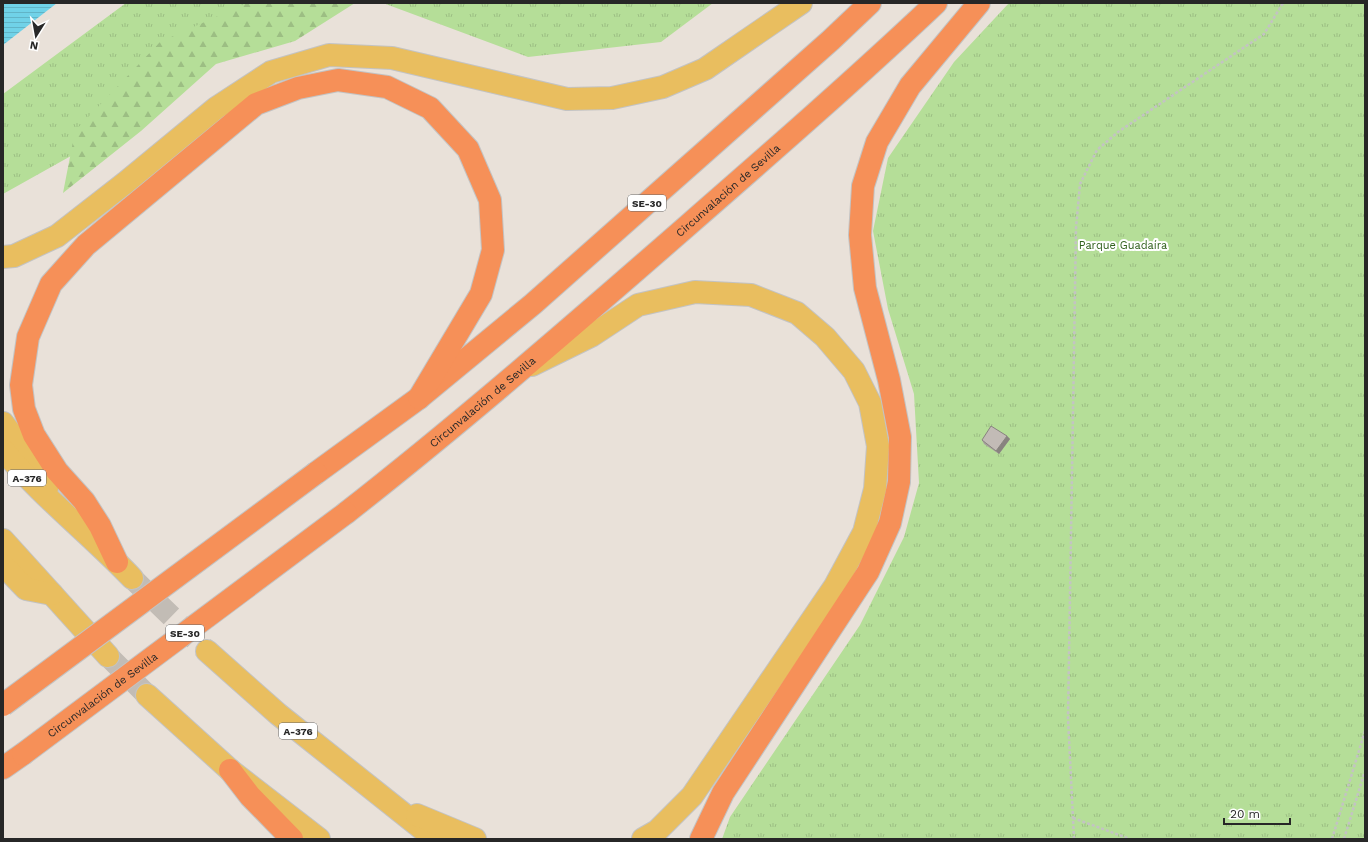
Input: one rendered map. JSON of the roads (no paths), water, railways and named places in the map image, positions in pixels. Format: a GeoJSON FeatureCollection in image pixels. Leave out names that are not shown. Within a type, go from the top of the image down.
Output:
{"type":"FeatureCollection","features":[{"type":"Feature","properties":{"kind":"highway","name":"SE-30"},"geometry":{"type":"LineString","coordinates":[[3,705],[419,398],[533,304],[831,40],[870,3]]}},
{"type":"Feature","properties":{"kind":"highway","name":"Circunvalación de Sevilla"},"geometry":{"type":"LineString","coordinates":[[3,768],[346,513],[418,457],[852,82],[936,3]]}},
{"type":"Feature","properties":{"kind":"highway"},"geometry":{"type":"LineString","coordinates":[[701,839],[723,793],[868,572],[890,523],[899,482],[900,437],[889,380],[865,288],[860,235],[863,186],[877,142],[910,86],[979,3]]}},
{"type":"Feature","properties":{"kind":"highway"},"geometry":{"type":"LineString","coordinates":[[117,562],[100,526],[84,501],[57,471],[34,435],[24,409],[21,385],[28,337],[51,284],[86,245],[256,104],[298,88],[338,80],[387,87],[430,108],[468,149],[490,200],[493,250],[481,294],[419,398]]}},
{"type":"Feature","properties":{"kind":"highway"},"geometry":{"type":"LineString","coordinates":[[230,770],[250,796],[308,837]]}},
{"type":"Feature","properties":{"kind":"main road"},"geometry":{"type":"LineString","coordinates":[[3,257],[14,256],[57,236],[125,183],[216,108],[271,72],[329,55],[392,58],[567,99],[612,98],[663,87],[705,69],[801,3]]}},
{"type":"Feature","properties":{"kind":"main road"},"geometry":{"type":"LineString","coordinates":[[518,372],[592,336],[638,305],[695,292],[751,295],[797,313],[825,337],[854,371],[870,403],[878,446],[875,489],[860,539],[836,586],[692,796],[657,831],[643,839]]}},
{"type":"Feature","properties":{"kind":"main road"},"geometry":{"type":"LineString","coordinates":[[3,423],[33,462],[46,484],[53,504]]}},
{"type":"Feature","properties":{"kind":"main road","name":"A-376"},"geometry":{"type":"LineString","coordinates":[[3,450],[20,471],[53,504],[117,562],[132,578]]}},
{"type":"Feature","properties":{"kind":"main road"},"geometry":{"type":"LineString","coordinates":[[3,540],[108,656]]}},
{"type":"Feature","properties":{"kind":"main road"},"geometry":{"type":"LineString","coordinates":[[3,565],[26,589],[52,594]]}},
{"type":"Feature","properties":{"kind":"main road","name":"A-376"},"geometry":{"type":"LineString","coordinates":[[206,651],[278,714],[435,839]]}},
{"type":"Feature","properties":{"kind":"main road"},"geometry":{"type":"LineString","coordinates":[[147,695],[230,770]]}},
{"type":"Feature","properties":{"kind":"main road"},"geometry":{"type":"LineString","coordinates":[[393,806],[475,839]]}},
{"type":"Feature","properties":{"kind":"water"},"geometry":{"type":"Polygon","coordinates":[[[3,3],[57,3],[3,45],[3,3]]]}},
{"type":"Feature","properties":{"kind":"tunnel"},"geometry":{"type":"LineString","coordinates":[[132,578],[207,651]]}},
{"type":"Feature","properties":{"kind":"tunnel"},"geometry":{"type":"LineString","coordinates":[[108,656],[147,695]]}},
{"type":"Feature","properties":{"kind":"park label","name":"Parque Guadaíra"},"geometry":{"type":"Point","coordinates":[1123,245]}}]}
